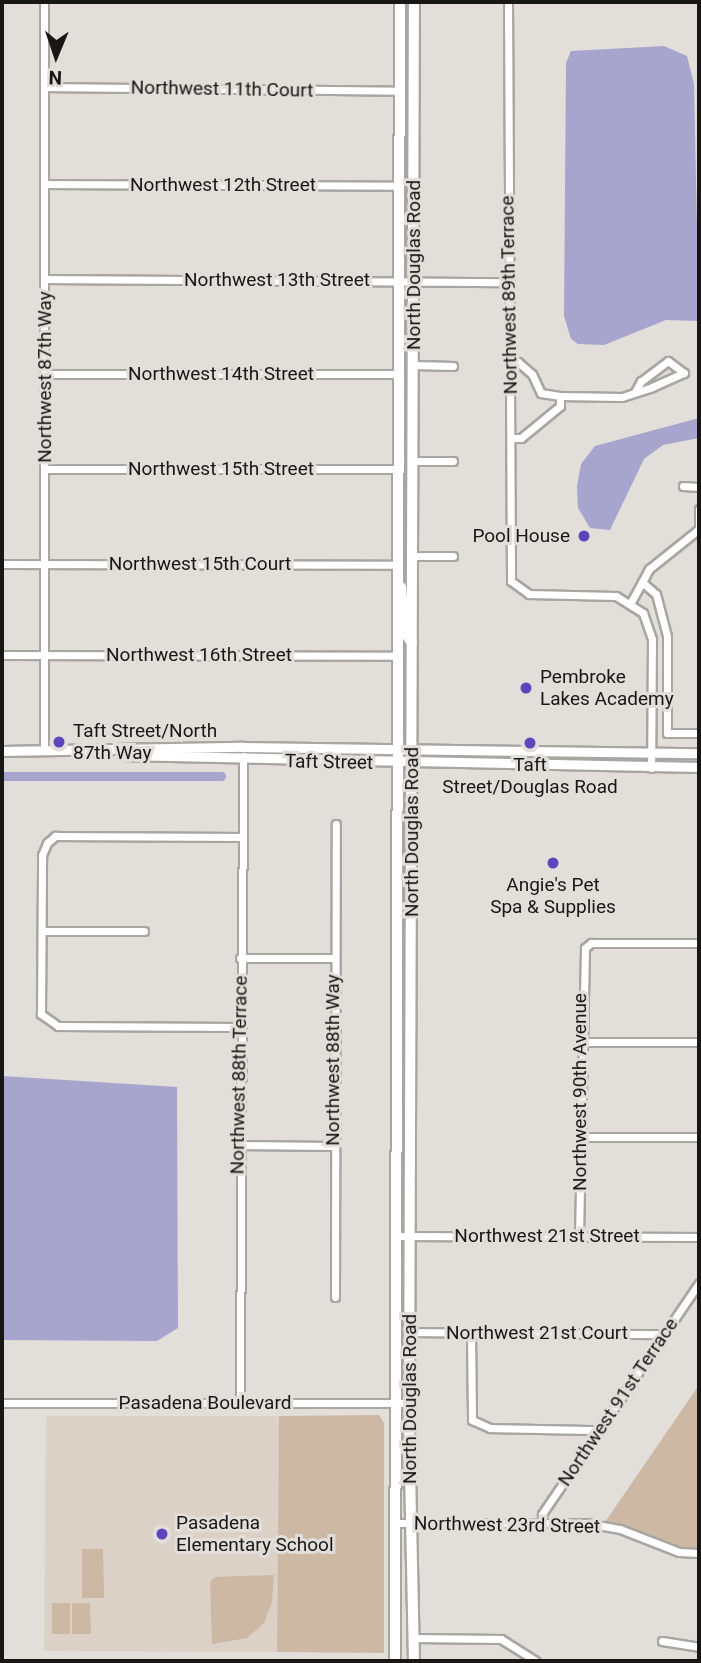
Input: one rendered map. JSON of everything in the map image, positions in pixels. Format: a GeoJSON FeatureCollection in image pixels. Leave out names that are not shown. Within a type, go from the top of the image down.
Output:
{"type":"FeatureCollection","features":[{"type":"Feature","properties":{"kind":"main road","name":"North Douglas Road"},"geometry":{"type":"LineString","coordinates":[[395,1661],[393,1402],[400,2]]}},
{"type":"Feature","properties":{"kind":"main road","name":"North Douglas Road"},"geometry":{"type":"LineString","coordinates":[[414,2],[409,1403],[414,1661]]}},
{"type":"Feature","properties":{"kind":"main road"},"geometry":{"type":"LineString","coordinates":[[398,577],[405,599],[405,633],[412,645]]}},
{"type":"Feature","properties":{"kind":"street","name":"Northwest 87th Way"},"geometry":{"type":"LineString","coordinates":[[44,2],[44,751]]}},
{"type":"Feature","properties":{"kind":"street","name":"Northwest 89th Terrace"},"geometry":{"type":"LineString","coordinates":[[508,2],[510,574],[514,587],[529,594],[609,595],[631,601]]}},
{"type":"Feature","properties":{"kind":"street","name":"Northwest 11th Court"},"geometry":{"type":"LineString","coordinates":[[44,87],[399,91]]}},
{"type":"Feature","properties":{"kind":"street","name":"Northwest 12th Street"},"geometry":{"type":"LineString","coordinates":[[46,184],[399,186]]}},
{"type":"Feature","properties":{"kind":"street","name":"Northwest 13th Street"},"geometry":{"type":"LineString","coordinates":[[46,279],[508,282]]}},
{"type":"Feature","properties":{"kind":"street"},"geometry":{"type":"LineString","coordinates":[[510,362],[518,362],[531,374],[541,393],[560,396],[622,397],[652,387],[684,373],[668,361],[641,381],[635,392]]}},
{"type":"Feature","properties":{"kind":"street"},"geometry":{"type":"LineString","coordinates":[[413,365],[453,366]]}},
{"type":"Feature","properties":{"kind":"street","name":"Northwest 14th Street"},"geometry":{"type":"LineString","coordinates":[[44,374],[398,374]]}},
{"type":"Feature","properties":{"kind":"street"},"geometry":{"type":"LineString","coordinates":[[511,438],[521,438],[560,406],[560,396]]}},
{"type":"Feature","properties":{"kind":"street"},"geometry":{"type":"LineString","coordinates":[[413,461],[453,461]]}},
{"type":"Feature","properties":{"kind":"street","name":"Northwest 15th Street"},"geometry":{"type":"LineString","coordinates":[[45,469],[398,469]]}},
{"type":"Feature","properties":{"kind":"street"},"geometry":{"type":"LineString","coordinates":[[683,486],[699,487]]}},
{"type":"Feature","properties":{"kind":"street"},"geometry":{"type":"LineString","coordinates":[[651,768],[651,633],[643,613],[631,601],[649,569],[699,529],[699,509]]}},
{"type":"Feature","properties":{"kind":"street"},"geometry":{"type":"LineString","coordinates":[[413,556],[453,556]]}},
{"type":"Feature","properties":{"kind":"street","name":"Northwest 15th Court"},"geometry":{"type":"LineString","coordinates":[[2,564],[398,565]]}},
{"type":"Feature","properties":{"kind":"street"},"geometry":{"type":"LineString","coordinates":[[642,582],[656,594],[667,636],[667,733],[699,733]]}},
{"type":"Feature","properties":{"kind":"street","name":"Northwest 16th Street"},"geometry":{"type":"LineString","coordinates":[[2,655],[397,656]]}},
{"type":"Feature","properties":{"kind":"street","name":"Taft Street"},"geometry":{"type":"LineString","coordinates":[[2,751],[243,747],[699,753]]}},
{"type":"Feature","properties":{"kind":"street","name":"Northwest 88th Terrace"},"geometry":{"type":"LineString","coordinates":[[240,1402],[238,1027],[239,837],[243,747]]}},
{"type":"Feature","properties":{"kind":"street","name":"Taft Street"},"geometry":{"type":"LineString","coordinates":[[44,751],[243,761],[699,767]]}},
{"type":"Feature","properties":{"kind":"street","name":"Northwest 88th Way"},"geometry":{"type":"LineString","coordinates":[[335,824],[332,1146],[335,1297]]}},
{"type":"Feature","properties":{"kind":"street"},"geometry":{"type":"LineString","coordinates":[[238,1027],[49,1023],[41,1014],[42,855],[47,843],[55,836],[239,837]]}},
{"type":"Feature","properties":{"kind":"street"},"geometry":{"type":"LineString","coordinates":[[43,931],[144,931]]}},
{"type":"Feature","properties":{"kind":"street","name":"Northwest 90th Avenue"},"geometry":{"type":"LineString","coordinates":[[579,1236],[580,1042],[585,948],[592,943],[699,943]]}},
{"type":"Feature","properties":{"kind":"street"},"geometry":{"type":"LineString","coordinates":[[240,957],[333,958]]}},
{"type":"Feature","properties":{"kind":"street"},"geometry":{"type":"LineString","coordinates":[[580,1042],[699,1042]]}},
{"type":"Feature","properties":{"kind":"street"},"geometry":{"type":"LineString","coordinates":[[581,1137],[699,1138]]}},
{"type":"Feature","properties":{"kind":"street"},"geometry":{"type":"LineString","coordinates":[[238,1146],[332,1146]]}},
{"type":"Feature","properties":{"kind":"street","name":"Northwest 21st Street"},"geometry":{"type":"LineString","coordinates":[[395,1236],[699,1237]]}},
{"type":"Feature","properties":{"kind":"street","name":"Northwest 91st Terrace"},"geometry":{"type":"LineString","coordinates":[[542,1523],[542,1514],[699,1283]]}},
{"type":"Feature","properties":{"kind":"street","name":"Northwest 21st Court"},"geometry":{"type":"LineString","coordinates":[[410,1332],[664,1334]]}},
{"type":"Feature","properties":{"kind":"street"},"geometry":{"type":"LineString","coordinates":[[471,1334],[472,1420],[490,1428],[599,1430]]}},
{"type":"Feature","properties":{"kind":"street","name":"Pasadena Boulevard"},"geometry":{"type":"LineString","coordinates":[[2,1403],[409,1403]]}},
{"type":"Feature","properties":{"kind":"street","name":"Northwest 23rd Street"},"geometry":{"type":"LineString","coordinates":[[394,1523],[603,1525],[679,1552],[699,1553]]}},
{"type":"Feature","properties":{"kind":"street"},"geometry":{"type":"LineString","coordinates":[[414,1638],[501,1639],[536,1661]]}},
{"type":"Feature","properties":{"kind":"street"},"geometry":{"type":"LineString","coordinates":[[662,1641],[699,1647]]}},
{"type":"Feature","properties":{"kind":"shaded area"},"geometry":{"type":"Polygon","coordinates":[[[699,1385],[699,1553],[679,1552],[603,1525],[699,1385]]]}},
{"type":"Feature","properties":{"kind":"shaded area"},"geometry":{"type":"Polygon","coordinates":[[[379,1415],[384,1423],[384,1653],[277,1652],[279,1416],[379,1415]]]}},
{"type":"Feature","properties":{"kind":"shaded area","name":"Pasadena Elementary School"},"geometry":{"type":"Polygon","coordinates":[[[46,1416],[279,1416],[277,1652],[44,1651],[46,1416]]]}},
{"type":"Feature","properties":{"kind":"shaded area"},"geometry":{"type":"Polygon","coordinates":[[[82,1549],[103,1549],[104,1598],[82,1598],[82,1549]]]}},
{"type":"Feature","properties":{"kind":"shaded area"},"geometry":{"type":"Polygon","coordinates":[[[274,1575],[272,1602],[264,1623],[247,1638],[212,1644],[210,1582],[215,1577],[274,1575]]]}},
{"type":"Feature","properties":{"kind":"shaded area"},"geometry":{"type":"Polygon","coordinates":[[[52,1603],[70,1603],[70,1634],[52,1634],[52,1603]]]}},
{"type":"Feature","properties":{"kind":"shaded area"},"geometry":{"type":"Polygon","coordinates":[[[72,1603],[90,1603],[91,1634],[72,1634],[72,1603]]]}},
{"type":"Feature","properties":{"kind":"water"},"geometry":{"type":"Polygon","coordinates":[[[664,46],[687,56],[694,84],[699,321],[666,320],[604,345],[578,344],[571,339],[564,316],[566,63],[571,51],[664,46]]]}},
{"type":"Feature","properties":{"kind":"water"},"geometry":{"type":"Polygon","coordinates":[[[699,418],[699,438],[663,445],[644,459],[610,530],[590,528],[578,508],[577,486],[581,464],[595,446],[699,418]]]}},
{"type":"Feature","properties":{"kind":"water"},"geometry":{"type":"Polygon","coordinates":[[[2,1076],[177,1087],[178,1328],[157,1341],[2,1340],[2,1076]]]}},
{"type":"Feature","properties":{"kind":"waterway"},"geometry":{"type":"LineString","coordinates":[[2,776],[221,776]]}},
{"type":"Feature","properties":{"kind":"place","name":"Pool House"},"geometry":{"type":"Point","coordinates":[584,536]}},
{"type":"Feature","properties":{"kind":"place","name":"Pembroke Lakes Academy"},"geometry":{"type":"Point","coordinates":[526,688]}},
{"type":"Feature","properties":{"kind":"place","name":"Taft Street/North 87th Way"},"geometry":{"type":"Point","coordinates":[59,742]}},
{"type":"Feature","properties":{"kind":"place","name":"Taft Street/Douglas Road"},"geometry":{"type":"Point","coordinates":[530,743]}},
{"type":"Feature","properties":{"kind":"place","name":"Angie's Pet Spa & Supplies"},"geometry":{"type":"Point","coordinates":[553,863]}},
{"type":"Feature","properties":{"kind":"place","name":"Pasadena Elementary School"},"geometry":{"type":"Point","coordinates":[162,1534]}}]}
